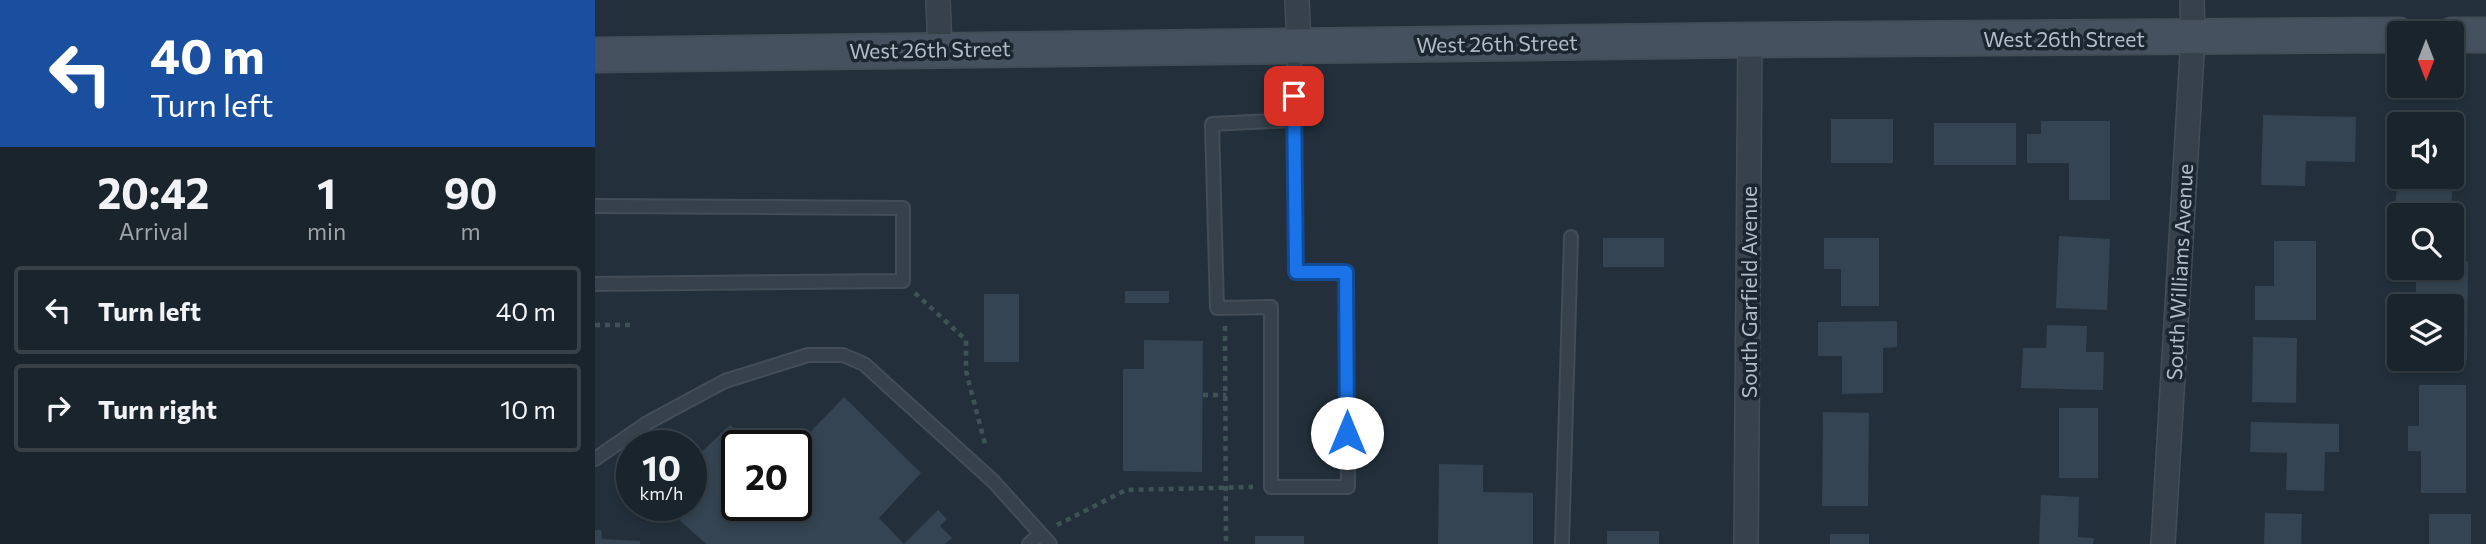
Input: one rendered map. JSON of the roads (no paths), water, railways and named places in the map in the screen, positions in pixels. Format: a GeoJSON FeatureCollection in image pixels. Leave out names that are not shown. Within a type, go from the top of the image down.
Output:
{"type":"FeatureCollection","features":[{"type":"Feature","properties":{"kind":"main road","name":"West 26th Street"},"geometry":{"type":"LineString","coordinates":[[595,55],[1750,40],[2387,35]]}},
{"type":"Feature","properties":{"kind":"main road"},"geometry":{"type":"LineString","coordinates":[[2464,35],[2486,35]]}},
{"type":"Feature","properties":{"kind":"street"},"geometry":{"type":"LineString","coordinates":[[938,0],[940,49]]}},
{"type":"Feature","properties":{"kind":"street"},"geometry":{"type":"LineString","coordinates":[[1296,46],[1297,0]]}},
{"type":"Feature","properties":{"kind":"street","name":"South Williams Avenue"},"geometry":{"type":"LineString","coordinates":[[2163,544],[2193,37],[2192,0]]}},
{"type":"Feature","properties":{"kind":"street","name":"South Garfield Avenue"},"geometry":{"type":"LineString","coordinates":[[1747,544],[1750,40]]}},
{"type":"Feature","properties":{"kind":"lane"},"geometry":{"type":"LineString","coordinates":[[1295,120],[1212,124],[1217,308],[1271,307],[1271,487],[1348,487],[1346,272],[1296,272],[1296,46]]}},
{"type":"Feature","properties":{"kind":"lane"},"geometry":{"type":"LineString","coordinates":[[595,206],[903,208],[903,281],[595,284]]}},
{"type":"Feature","properties":{"kind":"lane"},"geometry":{"type":"LineString","coordinates":[[1562,544],[1571,237]]}},
{"type":"Feature","properties":{"kind":"lane"},"geometry":{"type":"LineString","coordinates":[[595,459],[647,423],[725,382],[809,355],[843,355],[864,364],[967,457],[993,481],[1050,544]]}},
{"type":"Feature","properties":{"kind":"lane"},"geometry":{"type":"LineString","coordinates":[[1029,544],[1040,534]]}}]}
